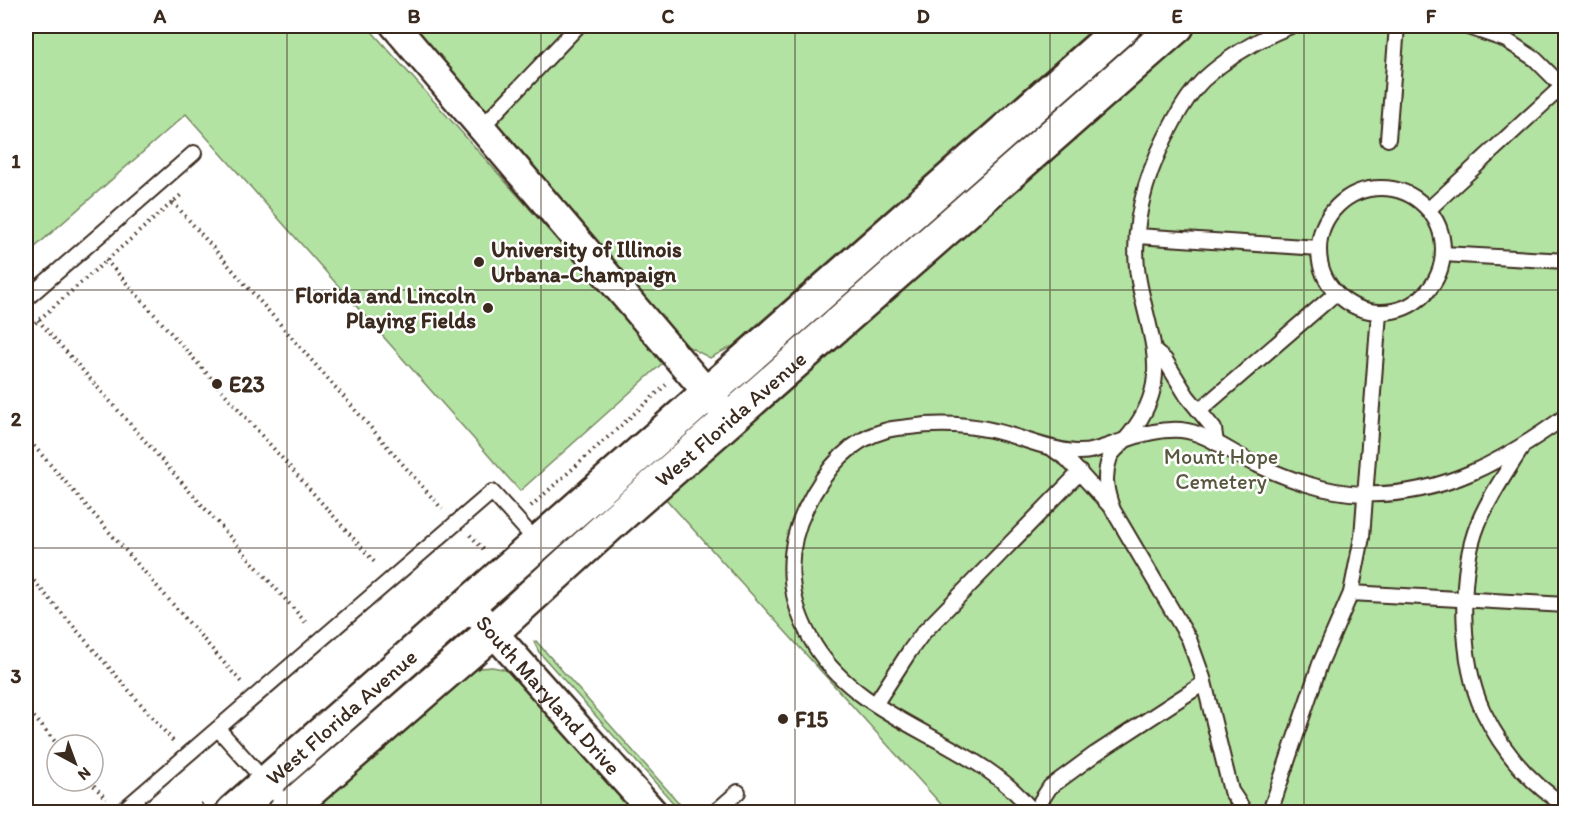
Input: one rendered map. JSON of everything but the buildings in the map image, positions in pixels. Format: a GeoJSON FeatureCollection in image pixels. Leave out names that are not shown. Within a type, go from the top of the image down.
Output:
{"type":"FeatureCollection","features":[{"type":"Feature","properties":{"kind":"main road","name":"West Florida Avenue"},"geometry":{"type":"LineString","coordinates":[[233,813],[1124,26]]}},
{"type":"Feature","properties":{"kind":"main road","name":"West Florida Avenue"},"geometry":{"type":"LineString","coordinates":[[287,810],[492,632],[730,419],[1177,26]]}},
{"type":"Feature","properties":{"kind":"street"},"geometry":{"type":"LineString","coordinates":[[395,26],[730,419]]}},
{"type":"Feature","properties":{"kind":"street","name":"South Maryland Drive"},"geometry":{"type":"LineString","coordinates":[[469,605],[653,813]]}},
{"type":"Feature","properties":{"kind":"lane"},"geometry":{"type":"LineString","coordinates":[[482,127],[578,26]]}},
{"type":"Feature","properties":{"kind":"lane"},"geometry":{"type":"LineString","coordinates":[[1245,813],[1231,791],[1204,683],[1189,639],[1113,510],[1106,491],[1106,478],[1111,455],[1140,420],[1150,398],[1155,375],[1154,351],[1138,278],[1139,216],[1148,178],[1186,99],[1202,81],[1234,54],[1262,38],[1291,26]]}},
{"type":"Feature","properties":{"kind":"lane"},"geometry":{"type":"LineString","coordinates":[[1388,139],[1397,26]]}},
{"type":"Feature","properties":{"kind":"lane"},"geometry":{"type":"LineString","coordinates":[[1429,209],[1565,86],[1535,59],[1506,40],[1466,26]]}},
{"type":"Feature","properties":{"kind":"lane"},"geometry":{"type":"LineString","coordinates":[[26,299],[194,153]]}},
{"type":"Feature","properties":{"kind":"lane"},"geometry":{"type":"LineString","coordinates":[[1373,188],[1393,188],[1413,195],[1429,209],[1440,226],[1444,246],[1442,267],[1433,286],[1418,301],[1400,310],[1379,313],[1358,309],[1340,298],[1327,282],[1320,263],[1319,248],[1325,222],[1337,206],[1353,194],[1373,188]]}},
{"type":"Feature","properties":{"kind":"lane"},"geometry":{"type":"LineString","coordinates":[[1137,236],[1319,248]]}},
{"type":"Feature","properties":{"kind":"lane"},"geometry":{"type":"LineString","coordinates":[[1443,254],[1566,261]]}},
{"type":"Feature","properties":{"kind":"lane"},"geometry":{"type":"LineString","coordinates":[[1200,411],[1336,293]]}},
{"type":"Feature","properties":{"kind":"lane"},"geometry":{"type":"LineString","coordinates":[[1270,813],[1320,664],[1351,593],[1362,537],[1379,313]]}},
{"type":"Feature","properties":{"kind":"lane"},"geometry":{"type":"LineString","coordinates":[[1154,351],[1165,360],[1187,396],[1214,429],[1216,443]]}},
{"type":"Feature","properties":{"kind":"lane"},"geometry":{"type":"LineString","coordinates":[[1204,683],[1095,754],[1050,787],[1035,813],[1023,799],[992,773],[876,703],[842,679],[818,650],[800,622],[795,603],[791,566],[795,537],[802,516],[818,484],[841,457],[866,438],[885,430],[925,425],[961,425],[993,430],[1047,446],[1080,452],[1102,448],[1126,439],[1182,430],[1216,443],[1290,478],[1333,491],[1365,494],[1411,491],[1448,482],[1487,466],[1522,447],[1566,416]]}},
{"type":"Feature","properties":{"kind":"lane"},"geometry":{"type":"LineString","coordinates":[[1047,446],[1067,459],[1113,510]]}},
{"type":"Feature","properties":{"kind":"lane"},"geometry":{"type":"LineString","coordinates":[[1522,447],[1494,492],[1478,525],[1467,564],[1464,599],[1465,631],[1471,673],[1483,710],[1502,744],[1536,785],[1566,806]]}},
{"type":"Feature","properties":{"kind":"lane"},"geometry":{"type":"LineString","coordinates":[[876,703],[923,633],[1080,472]]}},
{"type":"Feature","properties":{"kind":"lane"},"geometry":{"type":"LineString","coordinates":[[121,813],[492,492],[537,543]]}},
{"type":"Feature","properties":{"kind":"lane"},"geometry":{"type":"LineString","coordinates":[[1351,593],[1566,605]]}},
{"type":"Feature","properties":{"kind":"lane"},"geometry":{"type":"LineString","coordinates":[[218,729],[267,783],[287,810]]}},
{"type":"Feature","properties":{"kind":"lane"},"geometry":{"type":"LineString","coordinates":[[715,813],[738,792]]}},
{"type":"Feature","properties":{"kind":"path"},"geometry":{"type":"LineString","coordinates":[[26,331],[187,189]]}},
{"type":"Feature","properties":{"kind":"path"},"geometry":{"type":"LineString","coordinates":[[173,202],[442,509]]}},
{"type":"Feature","properties":{"kind":"path"},"geometry":{"type":"LineString","coordinates":[[106,260],[377,565]]}},
{"type":"Feature","properties":{"kind":"path"},"geometry":{"type":"LineString","coordinates":[[38,320],[308,626]]}},
{"type":"Feature","properties":{"kind":"path"},"geometry":{"type":"LineString","coordinates":[[538,499],[664,387]]}},
{"type":"Feature","properties":{"kind":"path"},"geometry":{"type":"LineString","coordinates":[[26,437],[242,682]]}},
{"type":"Feature","properties":{"kind":"path"},"geometry":{"type":"LineString","coordinates":[[26,572],[174,742]]}},
{"type":"Feature","properties":{"kind":"path"},"geometry":{"type":"LineString","coordinates":[[26,708],[48,733]]}},
{"type":"Feature","properties":{"kind":"path"},"geometry":{"type":"LineString","coordinates":[[101,793],[107,799]]}},
{"type":"Feature","properties":{"kind":"green space","name":"Florida and Lincoln Playing Fields"},"geometry":{"type":"Polygon","coordinates":[[[26,26],[367,26],[665,361],[520,491],[186,114],[26,255],[26,26]]]}},
{"type":"Feature","properties":{"kind":"green space"},"geometry":{"type":"Polygon","coordinates":[[[412,26],[1096,26],[733,346],[710,358],[683,344],[412,26]]]}},
{"type":"Feature","properties":{"kind":"green space","name":"Mount Hope Cemetery"},"geometry":{"type":"Polygon","coordinates":[[[1200,26],[1565,26],[1565,812],[948,812],[665,498],[1200,26]]]}},
{"type":"Feature","properties":{"kind":"green space"},"geometry":{"type":"Polygon","coordinates":[[[536,641],[686,811],[676,806],[539,652],[534,642],[536,641]]]}},
{"type":"Feature","properties":{"kind":"green space"},"geometry":{"type":"Polygon","coordinates":[[[492,667],[508,672],[634,812],[482,812],[479,810],[476,812],[311,812],[468,674],[480,668],[492,667]]]}},
{"type":"Feature","properties":{"kind":"place","name":"University of Illinois Urbana-Champaign"},"geometry":{"type":"Point","coordinates":[479,262]}},
{"type":"Feature","properties":{"kind":"place","name":"Florida and Lincoln Playing Fields"},"geometry":{"type":"Point","coordinates":[488,308]}},
{"type":"Feature","properties":{"kind":"place","name":"E23"},"geometry":{"type":"Point","coordinates":[217,384]}},
{"type":"Feature","properties":{"kind":"place","name":"F15"},"geometry":{"type":"Point","coordinates":[783,719]}}]}
